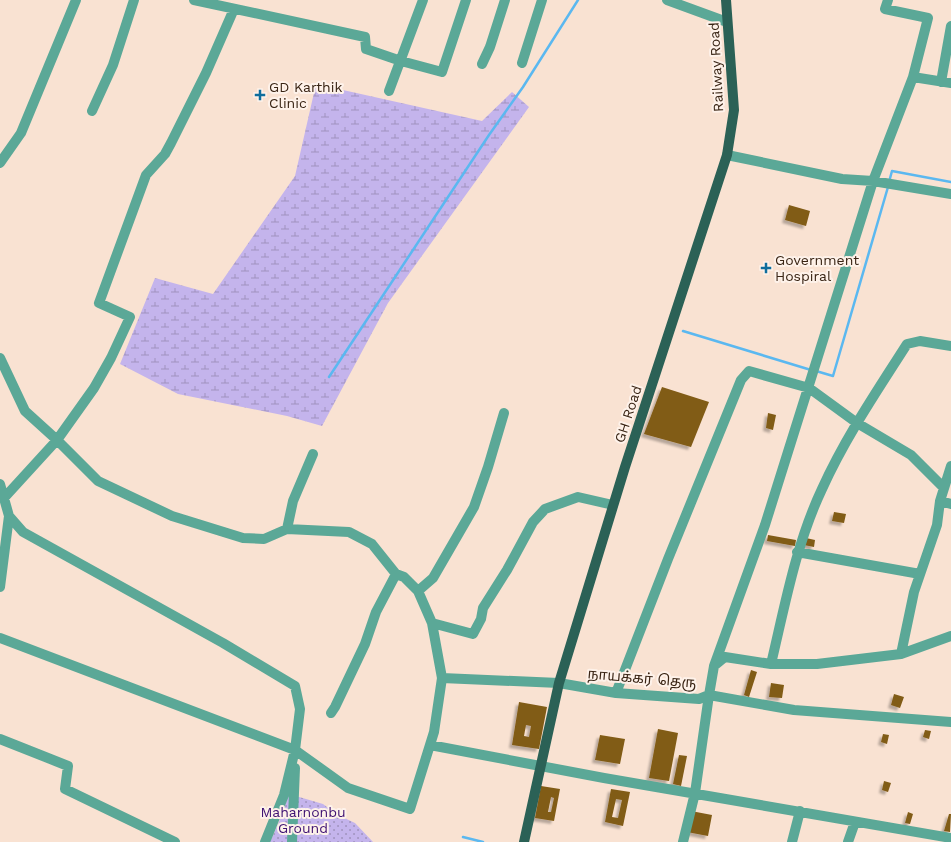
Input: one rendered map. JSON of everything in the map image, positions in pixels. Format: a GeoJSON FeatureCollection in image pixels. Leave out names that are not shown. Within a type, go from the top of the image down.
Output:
{"type":"FeatureCollection","features":[{"type":"Feature","properties":{"kind":"main road","name":"Railway Road"},"geometry":{"type":"LineString","coordinates":[[726,0],[734,110],[728,155]]}},
{"type":"Feature","properties":{"kind":"main road","name":"GH Road"},"geometry":{"type":"LineString","coordinates":[[524,842],[559,683],[613,505],[728,155]]}},
{"type":"Feature","properties":{"kind":"street"},"geometry":{"type":"LineString","coordinates":[[0,163],[21,133],[76,0]]}},
{"type":"Feature","properties":{"kind":"street"},"geometry":{"type":"LineString","coordinates":[[92,111],[113,65],[134,0]]}},
{"type":"Feature","properties":{"kind":"street"},"geometry":{"type":"LineString","coordinates":[[194,0],[365,37],[366,49],[401,61],[442,72],[466,0]]}},
{"type":"Feature","properties":{"kind":"street"},"geometry":{"type":"LineString","coordinates":[[389,91],[423,0]]}},
{"type":"Feature","properties":{"kind":"street"},"geometry":{"type":"LineString","coordinates":[[482,64],[490,47],[505,0]]}},
{"type":"Feature","properties":{"kind":"street"},"geometry":{"type":"LineString","coordinates":[[522,63],[542,0]]}},
{"type":"Feature","properties":{"kind":"street"},"geometry":{"type":"LineString","coordinates":[[667,0],[727,22]]}},
{"type":"Feature","properties":{"kind":"street"},"geometry":{"type":"LineString","coordinates":[[714,666],[765,525],[873,181],[913,77],[928,18],[886,9],[888,0]]}},
{"type":"Feature","properties":{"kind":"street"},"geometry":{"type":"LineString","coordinates":[[4,498],[57,440],[94,388],[111,358],[130,317],[99,303],[146,175],[165,154],[171,143],[206,74],[234,9]]}},
{"type":"Feature","properties":{"kind":"street"},"geometry":{"type":"LineString","coordinates":[[913,77],[946,82],[951,26]]}},
{"type":"Feature","properties":{"kind":"street"},"geometry":{"type":"LineString","coordinates":[[728,155],[842,179],[873,181],[951,194]]}},
{"type":"Feature","properties":{"kind":"street"},"geometry":{"type":"LineString","coordinates":[[771,664],[797,552],[821,489],[857,423],[907,344],[920,341],[951,346]]}},
{"type":"Feature","properties":{"kind":"street"},"geometry":{"type":"LineString","coordinates":[[0,358],[25,411],[57,440],[98,481],[172,516],[243,538],[264,539],[287,529],[349,532],[372,544],[396,574],[404,578],[418,591],[432,623],[442,678],[434,732],[410,809],[348,788],[295,750],[0,638]]}},
{"type":"Feature","properties":{"kind":"street"},"geometry":{"type":"LineString","coordinates":[[616,693],[668,559],[741,380],[749,370],[809,388],[857,423],[911,455],[944,488]]}},
{"type":"Feature","properties":{"kind":"street"},"geometry":{"type":"LineString","coordinates":[[418,591],[433,578],[474,507],[488,468],[504,413]]}},
{"type":"Feature","properties":{"kind":"street"},"geometry":{"type":"LineString","coordinates":[[287,529],[293,501],[314,454]]}},
{"type":"Feature","properties":{"kind":"street"},"geometry":{"type":"LineString","coordinates":[[901,654],[914,592],[937,525],[940,501],[951,466]]}},
{"type":"Feature","properties":{"kind":"street"},"geometry":{"type":"LineString","coordinates":[[0,484],[9,516],[0,587]]}},
{"type":"Feature","properties":{"kind":"street"},"geometry":{"type":"LineString","coordinates":[[432,623],[473,634],[481,619],[483,608],[507,570],[533,522],[546,509],[578,497],[613,505]]}},
{"type":"Feature","properties":{"kind":"street"},"geometry":{"type":"LineString","coordinates":[[940,501],[951,504]]}},
{"type":"Feature","properties":{"kind":"street"},"geometry":{"type":"LineString","coordinates":[[9,516],[23,532],[295,686],[300,709],[295,750],[284,796],[265,842]]}},
{"type":"Feature","properties":{"kind":"street"},"geometry":{"type":"LineString","coordinates":[[797,552],[920,574]]}},
{"type":"Feature","properties":{"kind":"street"},"geometry":{"type":"LineString","coordinates":[[330,713],[335,707],[365,644],[376,612],[396,574]]}},
{"type":"Feature","properties":{"kind":"street","name":"நாயக்கர் தெரு"},"geometry":{"type":"LineString","coordinates":[[442,678],[559,683],[616,693],[699,699],[709,695],[714,666],[725,657],[771,664],[817,664],[901,654],[951,636]]}},
{"type":"Feature","properties":{"kind":"street"},"geometry":{"type":"LineString","coordinates":[[683,842],[695,793],[709,695],[794,710],[951,722]]}},
{"type":"Feature","properties":{"kind":"street"},"geometry":{"type":"LineString","coordinates":[[0,739],[68,766],[65,789],[175,842]]}},
{"type":"Feature","properties":{"kind":"street"},"geometry":{"type":"LineString","coordinates":[[430,745],[604,778],[951,838]]}},
{"type":"Feature","properties":{"kind":"street"},"geometry":{"type":"LineString","coordinates":[[292,842],[295,787],[295,750]]}},
{"type":"Feature","properties":{"kind":"street"},"geometry":{"type":"LineString","coordinates":[[792,842],[800,811]]}},
{"type":"Feature","properties":{"kind":"street"},"geometry":{"type":"LineString","coordinates":[[848,842],[855,822]]}},
{"type":"Feature","properties":{"kind":"green space"},"geometry":{"type":"Polygon","coordinates":[[[316,84],[482,121],[512,92],[529,107],[388,303],[322,426],[287,416],[178,394],[120,364],[155,278],[213,294],[295,176],[316,84]]]}},
{"type":"Feature","properties":{"kind":"green space","name":"Maharnonbu Ground"},"geometry":{"type":"Polygon","coordinates":[[[289,794],[323,804],[336,814],[355,823],[373,842],[270,842],[289,794]]]}},
{"type":"Feature","properties":{"kind":"building"},"geometry":{"type":"Polygon","coordinates":[[[789,205],[810,211],[806,226],[785,220],[789,205]]]}},
{"type":"Feature","properties":{"kind":"building"},"geometry":{"type":"Polygon","coordinates":[[[662,387],[709,402],[691,447],[644,434],[662,387]]]}},
{"type":"Feature","properties":{"kind":"building"},"geometry":{"type":"Polygon","coordinates":[[[768,413],[776,415],[773,430],[766,428],[768,413]]]}},
{"type":"Feature","properties":{"kind":"building"},"geometry":{"type":"Polygon","coordinates":[[[834,512],[846,514],[844,523],[832,521],[834,512]]]}},
{"type":"Feature","properties":{"kind":"building"},"geometry":{"type":"Polygon","coordinates":[[[768,535],[796,540],[795,546],[767,541],[768,535]]]}},
{"type":"Feature","properties":{"kind":"building"},"geometry":{"type":"Polygon","coordinates":[[[806,538],[815,540],[814,547],[804,545],[806,538]]]}},
{"type":"Feature","properties":{"kind":"building"},"geometry":{"type":"Polygon","coordinates":[[[751,670],[757,672],[749,697],[744,695],[751,670]]]}},
{"type":"Feature","properties":{"kind":"building"},"geometry":{"type":"Polygon","coordinates":[[[771,683],[784,685],[782,698],[769,697],[771,683]]]}},
{"type":"Feature","properties":{"kind":"building"},"geometry":{"type":"Polygon","coordinates":[[[894,694],[904,697],[900,708],[891,705],[894,694]]]}},
{"type":"Feature","properties":{"kind":"building"},"geometry":{"type":"Polygon","coordinates":[[[519,702],[547,707],[539,749],[512,745],[519,702]],[[526,725],[524,736],[529,737],[531,726],[526,725]]]}},
{"type":"Feature","properties":{"kind":"building"},"geometry":{"type":"Polygon","coordinates":[[[658,729],[678,733],[669,781],[649,778],[658,729]]]}},
{"type":"Feature","properties":{"kind":"building"},"geometry":{"type":"Polygon","coordinates":[[[925,730],[931,731],[929,739],[923,737],[925,730]]]}},
{"type":"Feature","properties":{"kind":"building"},"geometry":{"type":"Polygon","coordinates":[[[883,734],[889,735],[887,744],[881,742],[883,734]]]}},
{"type":"Feature","properties":{"kind":"building"},"geometry":{"type":"Polygon","coordinates":[[[600,735],[625,739],[620,764],[595,760],[600,735]]]}},
{"type":"Feature","properties":{"kind":"building"},"geometry":{"type":"Polygon","coordinates":[[[679,755],[687,756],[681,786],[673,784],[679,755]]]}},
{"type":"Feature","properties":{"kind":"building"},"geometry":{"type":"Polygon","coordinates":[[[884,781],[891,783],[888,792],[882,790],[884,781]]]}},
{"type":"Feature","properties":{"kind":"building"},"geometry":{"type":"Polygon","coordinates":[[[541,786],[560,789],[554,821],[535,818],[541,786]],[[551,797],[548,812],[551,812],[554,798],[551,797]]]}},
{"type":"Feature","properties":{"kind":"building"},"geometry":{"type":"Polygon","coordinates":[[[611,789],[630,792],[623,826],[605,822],[611,789]],[[616,799],[612,817],[618,818],[622,800],[616,799]]]}},
{"type":"Feature","properties":{"kind":"building"},"geometry":{"type":"Polygon","coordinates":[[[691,811],[712,815],[708,836],[687,832],[691,811]]]}},
{"type":"Feature","properties":{"kind":"building"},"geometry":{"type":"Polygon","coordinates":[[[908,812],[913,814],[910,824],[905,823],[908,812]]]}},
{"type":"Feature","properties":{"kind":"building"},"geometry":{"type":"Polygon","coordinates":[[[949,814],[951,814],[950,832],[944,831],[949,814]]]}},
{"type":"Feature","properties":{"kind":"waterway"},"geometry":{"type":"LineString","coordinates":[[329,377],[489,135],[523,87],[578,0]]}},
{"type":"Feature","properties":{"kind":"waterway"},"geometry":{"type":"LineString","coordinates":[[889,182],[892,171],[951,182]]}},
{"type":"Feature","properties":{"kind":"waterway"},"geometry":{"type":"LineString","coordinates":[[816,371],[833,376],[888,187]]}},
{"type":"Feature","properties":{"kind":"waterway"},"geometry":{"type":"LineString","coordinates":[[683,331],[811,370]]}},
{"type":"Feature","properties":{"kind":"waterway"},"geometry":{"type":"LineString","coordinates":[[463,837],[483,842]]}},
{"type":"Feature","properties":{"kind":"place","name":"GD Karthik Clinic"},"geometry":{"type":"Point","coordinates":[260,95]}},
{"type":"Feature","properties":{"kind":"place","name":"Government Hospiral"},"geometry":{"type":"Point","coordinates":[766,268]}}]}
